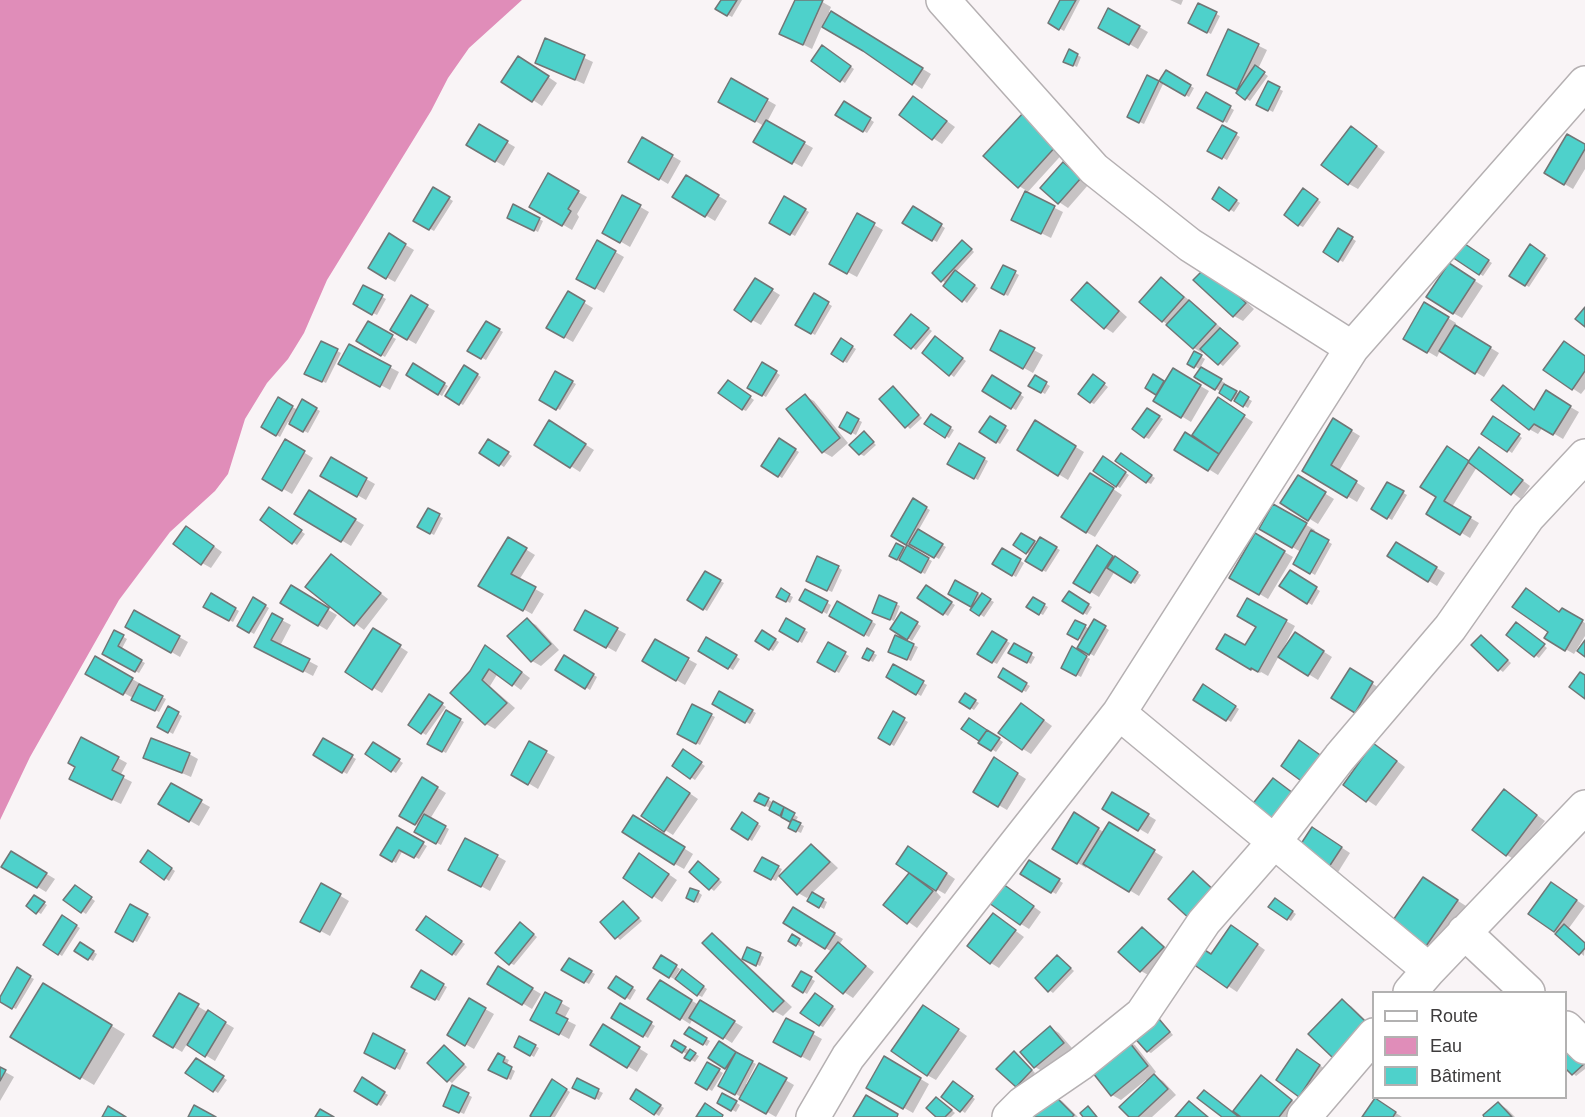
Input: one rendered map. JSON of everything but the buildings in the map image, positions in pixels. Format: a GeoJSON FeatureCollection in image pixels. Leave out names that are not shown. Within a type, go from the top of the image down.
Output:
{"type":"FeatureCollection","features":[{"type":"Feature","properties":{"kind":"street"},"geometry":{"type":"LineString","coordinates":[[943,0],[1094,169],[1190,245],[1352,348]]}},
{"type":"Feature","properties":{"kind":"street"},"geometry":{"type":"LineString","coordinates":[[813,1117],[848,1057],[1119,712],[1352,348],[1585,83]]}},
{"type":"Feature","properties":{"kind":"street"},"geometry":{"type":"LineString","coordinates":[[1009,1117],[1023,1103],[1080,1064],[1142,1014],[1204,922],[1274,842],[1340,757],[1450,628],[1528,517],[1585,456]]}},
{"type":"Feature","properties":{"kind":"street"},"geometry":{"type":"LineString","coordinates":[[1119,712],[1274,842],[1420,981],[1585,807]]}},
{"type":"Feature","properties":{"kind":"street"},"geometry":{"type":"LineString","coordinates":[[1464,932],[1526,991]]}},
{"type":"Feature","properties":{"kind":"street"},"geometry":{"type":"LineString","coordinates":[[1567,1029],[1585,1047]]}},
{"type":"Feature","properties":{"kind":"street"},"geometry":{"type":"LineString","coordinates":[[1304,1117],[1372,1037]]}},
{"type":"Feature","properties":{"kind":"water"},"geometry":{"type":"Polygon","coordinates":[[[0,0],[522,0],[469,48],[448,78],[431,111],[327,280],[304,333],[288,359],[267,383],[245,419],[228,474],[215,491],[170,532],[119,600],[30,757],[0,820],[0,0]]]}}]}
